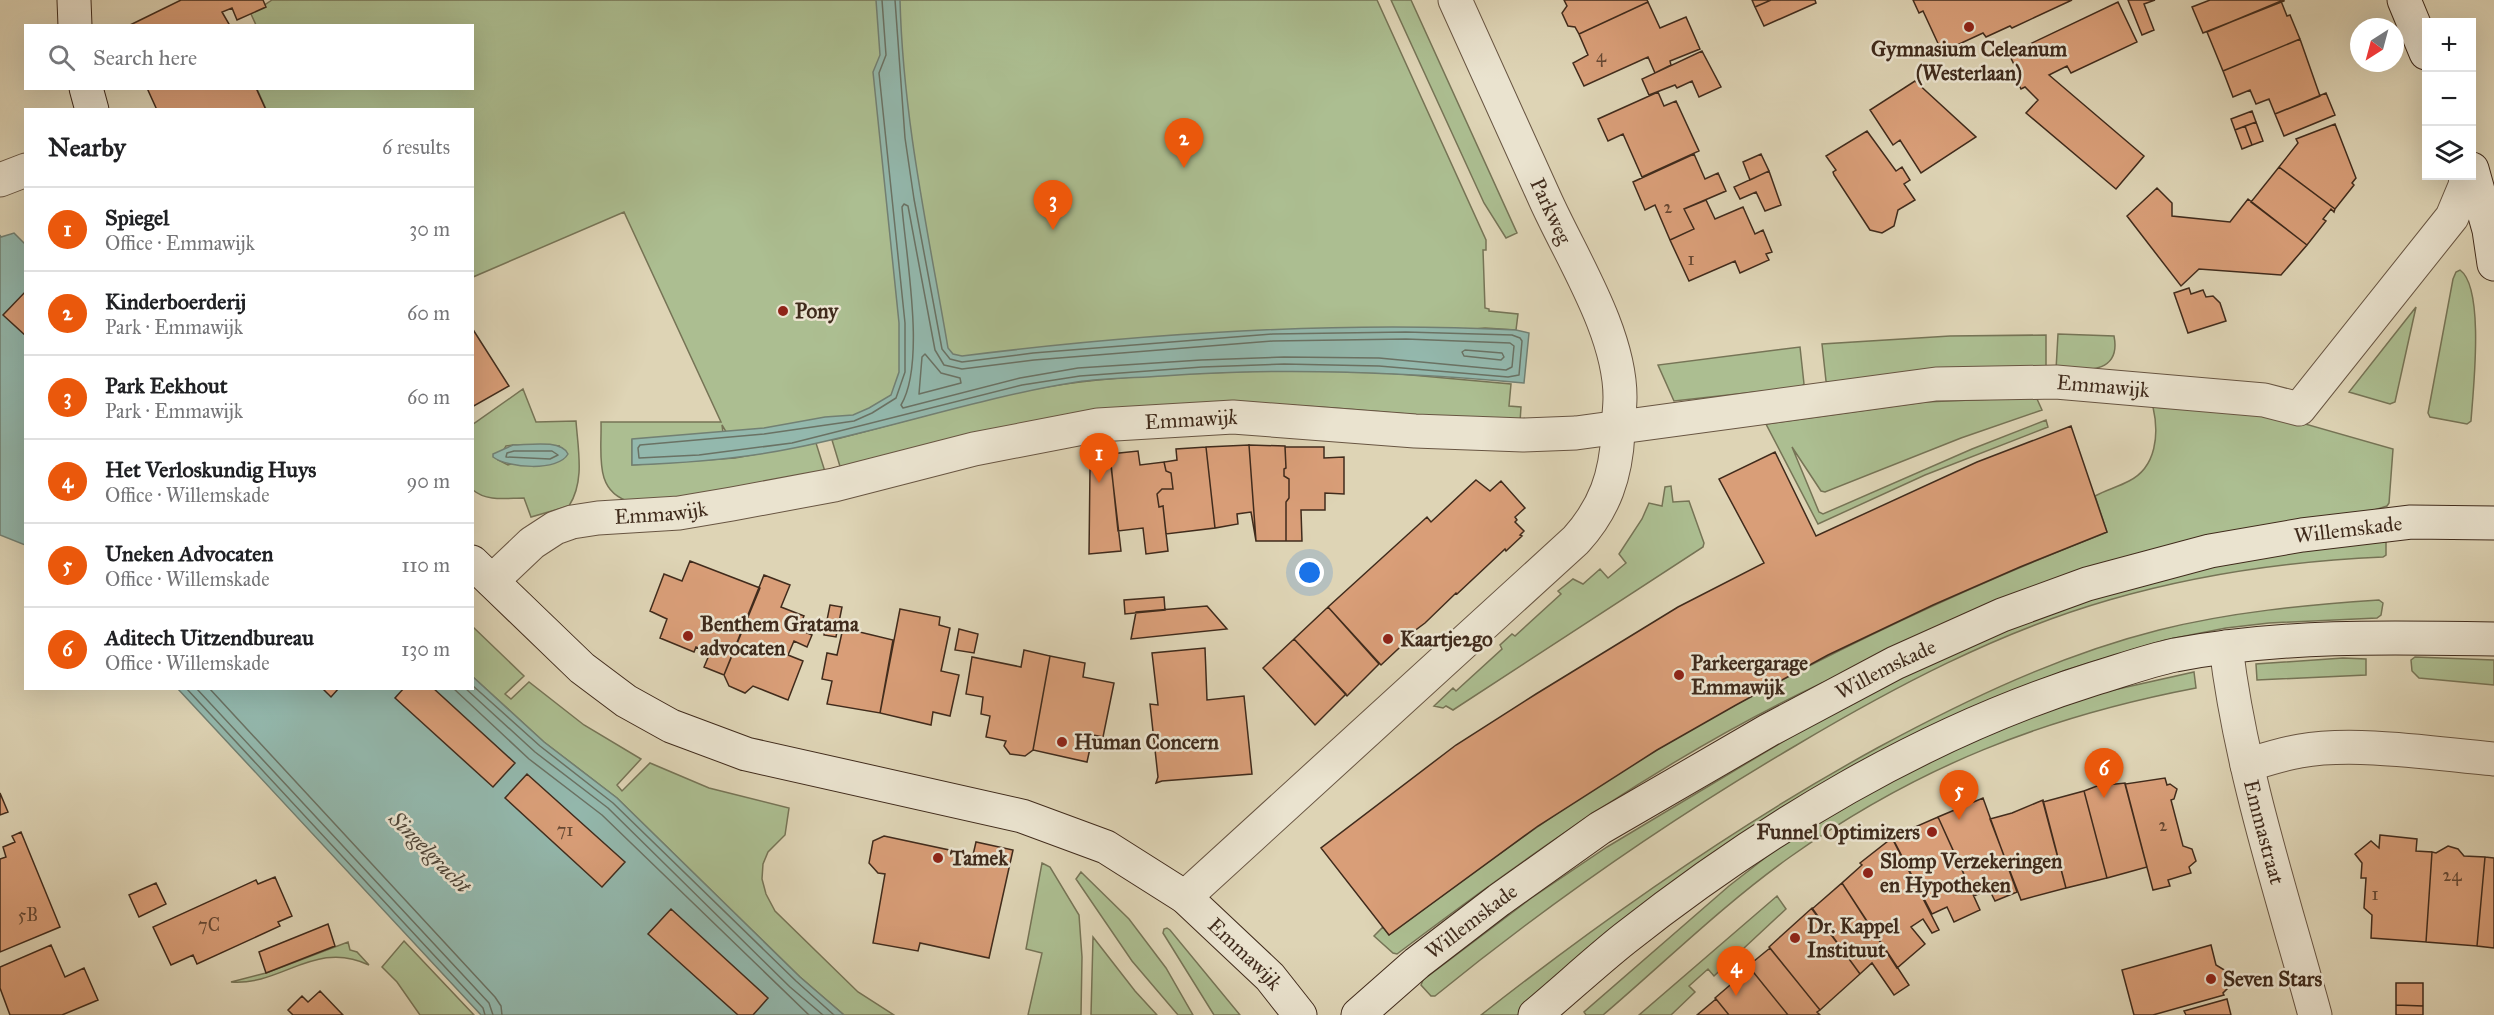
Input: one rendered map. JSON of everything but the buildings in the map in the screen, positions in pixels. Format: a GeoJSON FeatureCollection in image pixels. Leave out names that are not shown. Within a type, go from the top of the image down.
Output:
{"type":"FeatureCollection","features":[{"type":"Feature","properties":{"kind":"street"},"geometry":{"type":"LineString","coordinates":[[74,0],[75,24]]}},
{"type":"Feature","properties":{"kind":"street","name":"Parkweg"},"geometry":{"type":"LineString","coordinates":[[1455,0],[1605,324],[1620,395],[1618,429]]}},
{"type":"Feature","properties":{"kind":"street"},"geometry":{"type":"LineString","coordinates":[[2404,0],[2422,41]]}},
{"type":"Feature","properties":{"kind":"street"},"geometry":{"type":"LineString","coordinates":[[87,90],[91,108]]}},
{"type":"Feature","properties":{"kind":"street"},"geometry":{"type":"LineString","coordinates":[[0,180],[24,171]]}},
{"type":"Feature","properties":{"kind":"street","name":"Emmawijk"},"geometry":{"type":"LineString","coordinates":[[1300,1015],[1270,976],[1185,897],[1106,848],[1022,816],[746,754],[671,726],[626,701],[582,668],[482,572],[555,528],[572,522],[598,518],[679,513],[744,502],[834,485],[974,449],[1098,425],[1233,417],[1415,431],[1523,435],[1618,429],[1659,421],[1936,384],[1993,381],[2056,382],[2264,400],[2299,408],[2452,217],[2466,180]]}},
{"type":"Feature","properties":{"kind":"street"},"geometry":{"type":"LineString","coordinates":[[2475,180],[2491,236],[2494,264]]}},
{"type":"Feature","properties":{"kind":"street"},"geometry":{"type":"LineString","coordinates":[[1185,897],[1589,526],[1603,501],[1617,460],[1618,429]]}},
{"type":"Feature","properties":{"kind":"street","name":"Willemskade"},"geometry":{"type":"LineString","coordinates":[[1358,1015],[1426,956],[1499,900],[1600,828],[1769,730],[1895,663],[2002,615],[2087,584],[2210,551],[2302,535],[2411,522],[2494,523]]}},
{"type":"Feature","properties":{"kind":"street"},"geometry":{"type":"LineString","coordinates":[[1535,1015],[1623,939],[1780,828],[1914,752],[2013,706],[2066,687],[2172,656],[2226,647],[2360,638],[2494,639]]}},
{"type":"Feature","properties":{"kind":"street","name":"Emmastraat"},"geometry":{"type":"LineString","coordinates":[[2226,647],[2231,693],[2247,765],[2315,1015]]}},
{"type":"Feature","properties":{"kind":"street"},"geometry":{"type":"LineString","coordinates":[[2247,765],[2301,751],[2333,749],[2372,749],[2494,759]]}},
{"type":"Feature","properties":{"kind":"green space"},"geometry":{"type":"Polygon","coordinates":[[[272,0],[1377,0],[1486,240],[1486,250],[1483,250],[1485,308],[1489,311],[1518,314],[1516,330],[1485,328],[1048,371],[735,447],[722,425],[723,433],[632,440],[632,465],[735,458],[816,443],[827,478],[796,484],[631,502],[610,490],[605,481],[601,459],[601,422],[721,422],[624,212],[474,277],[474,108],[266,108],[257,90],[474,90],[474,24],[256,24],[251,14],[272,0]]]}},
{"type":"Feature","properties":{"kind":"green space"},"geometry":{"type":"Polygon","coordinates":[[[1391,0],[1411,0],[1517,233],[1506,238],[1484,203],[1391,0]]]}},
{"type":"Feature","properties":{"kind":"green space"},"geometry":{"type":"Polygon","coordinates":[[[2460,270],[2468,280],[2473,297],[2475,318],[2474,387],[2471,421],[2467,424],[2430,417],[2428,413],[2453,279],[2456,272],[2460,270]]]}},
{"type":"Feature","properties":{"kind":"green space"},"geometry":{"type":"Polygon","coordinates":[[[2416,307],[2395,402],[2390,404],[2349,392],[2416,307]]]}},
{"type":"Feature","properties":{"kind":"green space"},"geometry":{"type":"Polygon","coordinates":[[[2058,334],[2114,336],[2115,349],[2112,358],[2097,368],[2056,370],[2058,334]]]}},
{"type":"Feature","properties":{"kind":"green space"},"geometry":{"type":"Polygon","coordinates":[[[2046,335],[2046,369],[1828,383],[1826,381],[1822,344],[1950,336],[2046,335]]]}},
{"type":"Feature","properties":{"kind":"green space"},"geometry":{"type":"Polygon","coordinates":[[[1800,347],[1804,384],[1801,387],[1674,401],[1658,365],[1800,347]]]}},
{"type":"Feature","properties":{"kind":"green space"},"geometry":{"type":"Polygon","coordinates":[[[1284,370],[1378,372],[1511,384],[1509,406],[1521,407],[1520,422],[1307,406],[1236,404],[842,473],[832,440],[986,399],[1080,382],[1182,374],[1284,370]]]}},
{"type":"Feature","properties":{"kind":"green space"},"geometry":{"type":"Polygon","coordinates":[[[523,389],[536,422],[576,421],[579,476],[569,506],[531,517],[524,498],[491,498],[474,491],[474,424],[523,389]],[[506,446],[498,460],[508,465],[560,446],[506,446]]]}},
{"type":"Feature","properties":{"kind":"green space"},"geometry":{"type":"Polygon","coordinates":[[[2037,399],[2042,410],[1961,438],[1825,492],[1821,491],[1792,447],[1819,512],[1823,514],[1972,449],[2046,420],[2048,427],[1925,475],[1818,524],[1766,424],[1924,402],[2037,399]]]}},
{"type":"Feature","properties":{"kind":"green space"},"geometry":{"type":"Polygon","coordinates":[[[2153,407],[2274,415],[2393,449],[2389,503],[2387,506],[1822,683],[1765,711],[1656,773],[1550,842],[1397,954],[1374,936],[1383,927],[1389,935],[1555,815],[1623,770],[1712,718],[1878,631],[2049,555],[2107,532],[2095,496],[2129,481],[2145,467],[2154,449],[2156,428],[2153,407]]]}},
{"type":"Feature","properties":{"kind":"green space"},"geometry":{"type":"Polygon","coordinates":[[[1671,486],[1673,502],[1689,501],[1704,543],[1703,547],[1453,710],[1446,706],[1443,708],[1434,706],[1453,688],[1456,691],[1502,649],[1500,645],[1512,634],[1515,636],[1561,594],[1558,591],[1573,579],[1583,584],[1600,569],[1608,578],[1626,563],[1619,554],[1642,519],[1649,503],[1662,506],[1665,487],[1671,486]]]}},
{"type":"Feature","properties":{"kind":"green space"},"geometry":{"type":"Polygon","coordinates":[[[2386,540],[2386,555],[2383,557],[2245,570],[2177,583],[2068,613],[1987,645],[1870,703],[1701,803],[1565,896],[1435,996],[1431,996],[1421,985],[1423,980],[1530,899],[1607,847],[1874,687],[2051,607],[2220,560],[2386,540]]]}},
{"type":"Feature","properties":{"kind":"green space"},"geometry":{"type":"Polygon","coordinates":[[[2379,600],[2383,603],[2381,615],[2377,618],[2269,623],[2226,628],[2165,640],[2066,670],[1995,699],[1608,940],[1518,1015],[1481,1015],[1625,907],[1775,807],[1879,747],[1981,695],[2050,665],[2159,630],[2213,618],[2268,610],[2379,600]]]}},
{"type":"Feature","properties":{"kind":"green space"},"geometry":{"type":"Polygon","coordinates":[[[474,628],[524,676],[505,694],[511,699],[529,682],[584,725],[641,759],[617,785],[622,791],[650,763],[709,788],[789,808],[785,835],[768,852],[763,864],[762,879],[766,894],[775,911],[858,992],[894,1015],[844,1015],[800,977],[617,798],[544,742],[474,678],[474,628]]]}},
{"type":"Feature","properties":{"kind":"green space"},"geometry":{"type":"Polygon","coordinates":[[[2415,657],[2494,660],[2494,685],[2419,678],[2412,671],[2411,660],[2415,657]]]}},
{"type":"Feature","properties":{"kind":"green space"},"geometry":{"type":"Polygon","coordinates":[[[2343,658],[2366,659],[2366,675],[2257,680],[2256,664],[2343,658]]]}},
{"type":"Feature","properties":{"kind":"green space"},"geometry":{"type":"Polygon","coordinates":[[[2194,672],[2196,688],[2086,714],[2034,730],[1934,772],[1886,797],[1838,825],[1766,875],[1603,1015],[1586,1015],[1584,1012],[1729,886],[1779,847],[1940,751],[2091,695],[2194,672]]]}},
{"type":"Feature","properties":{"kind":"green space"},"geometry":{"type":"Polygon","coordinates":[[[1042,863],[1050,867],[1079,915],[1082,957],[1081,1015],[1028,1015],[1042,953],[1026,949],[1042,863]]]}},
{"type":"Feature","properties":{"kind":"green space"},"geometry":{"type":"Polygon","coordinates":[[[1081,872],[1129,919],[1166,968],[1193,1015],[1178,1015],[1132,961],[1076,879],[1081,872]]]}},
{"type":"Feature","properties":{"kind":"green space"},"geometry":{"type":"Polygon","coordinates":[[[1777,896],[1786,909],[1714,976],[1708,969],[1689,986],[1695,992],[1671,1015],[1639,1015],[1777,896]]]}},
{"type":"Feature","properties":{"kind":"green space"},"geometry":{"type":"Polygon","coordinates":[[[1167,928],[1240,1015],[1214,1015],[1163,933],[1167,928]]]}},
{"type":"Feature","properties":{"kind":"green space"},"geometry":{"type":"Polygon","coordinates":[[[1093,937],[1135,991],[1157,1015],[1091,1015],[1093,937]]]}},
{"type":"Feature","properties":{"kind":"green space"},"geometry":{"type":"Polygon","coordinates":[[[404,941],[474,1015],[420,1015],[397,982],[382,967],[404,941]]]}},
{"type":"Feature","properties":{"kind":"green space"},"geometry":{"type":"Polygon","coordinates":[[[348,942],[350,950],[357,952],[369,965],[350,958],[332,957],[315,960],[266,977],[231,982],[266,973],[348,942]]]}},
{"type":"Feature","properties":{"kind":"water"},"geometry":{"type":"Polygon","coordinates":[[[876,0],[900,0],[911,132],[948,348],[953,354],[962,356],[1169,335],[1308,328],[1516,330],[1529,333],[1524,383],[1435,376],[1299,371],[1208,373],[1098,380],[1041,388],[774,452],[713,460],[632,465],[632,439],[764,428],[825,417],[853,415],[891,395],[899,372],[899,323],[873,72],[880,55],[876,0]]]}},
{"type":"Feature","properties":{"kind":"water"},"geometry":{"type":"Polygon","coordinates":[[[14,233],[24,243],[24,545],[0,535],[0,235],[1,237],[14,233]]]}},
{"type":"Feature","properties":{"kind":"water"},"geometry":{"type":"Polygon","coordinates":[[[513,445],[559,446],[568,454],[563,460],[544,466],[521,466],[493,457],[493,454],[513,445]]]}},
{"type":"Feature","properties":{"kind":"water","name":"Singelgracht"},"geometry":{"type":"Polygon","coordinates":[[[474,678],[544,742],[617,798],[800,977],[844,1015],[481,1015],[179,690],[474,690],[474,678]]]}},
{"type":"Feature","properties":{"kind":"place","name":"Gymnasium Celeanum (Westerlaan)"},"geometry":{"type":"Point","coordinates":[1969,27]}},
{"type":"Feature","properties":{"kind":"place","name":"Kinderboerderij"},"geometry":{"type":"Point","coordinates":[1184,168]}},
{"type":"Feature","properties":{"kind":"place","name":"Park Eekhout"},"geometry":{"type":"Point","coordinates":[1053,230]}},
{"type":"Feature","properties":{"kind":"place","name":"Pony"},"geometry":{"type":"Point","coordinates":[783,311]}},
{"type":"Feature","properties":{"kind":"place","name":"Spiegel"},"geometry":{"type":"Point","coordinates":[1099,483]}},
{"type":"Feature","properties":{"kind":"place","name":"Benthem Gratama advocaten"},"geometry":{"type":"Point","coordinates":[688,636]}},
{"type":"Feature","properties":{"kind":"place","name":"Kaartje2go"},"geometry":{"type":"Point","coordinates":[1388,639]}},
{"type":"Feature","properties":{"kind":"place","name":"Parkeergarage Emmawijk"},"geometry":{"type":"Point","coordinates":[1679,675]}},
{"type":"Feature","properties":{"kind":"place","name":"Human Concern"},"geometry":{"type":"Point","coordinates":[1062,742]}},
{"type":"Feature","properties":{"kind":"place","name":"Aditech Uitzendbureau"},"geometry":{"type":"Point","coordinates":[2104,798]}},
{"type":"Feature","properties":{"kind":"place","name":"Uneken Advocaten"},"geometry":{"type":"Point","coordinates":[1959,820]}},
{"type":"Feature","properties":{"kind":"place","name":"Funnel Optimizers"},"geometry":{"type":"Point","coordinates":[1932,832]}},
{"type":"Feature","properties":{"kind":"place","name":"Tamek"},"geometry":{"type":"Point","coordinates":[938,858]}},
{"type":"Feature","properties":{"kind":"place","name":"Slomp Verzekeringen en Hypotheken"},"geometry":{"type":"Point","coordinates":[1868,873]}},
{"type":"Feature","properties":{"kind":"place","name":"Dr. Kappel Instituut"},"geometry":{"type":"Point","coordinates":[1795,938]}},
{"type":"Feature","properties":{"kind":"place","name":"Seven Stars"},"geometry":{"type":"Point","coordinates":[2211,979]}},
{"type":"Feature","properties":{"kind":"place","name":"Het Verloskundig Huys"},"geometry":{"type":"Point","coordinates":[1736,996]}}]}
